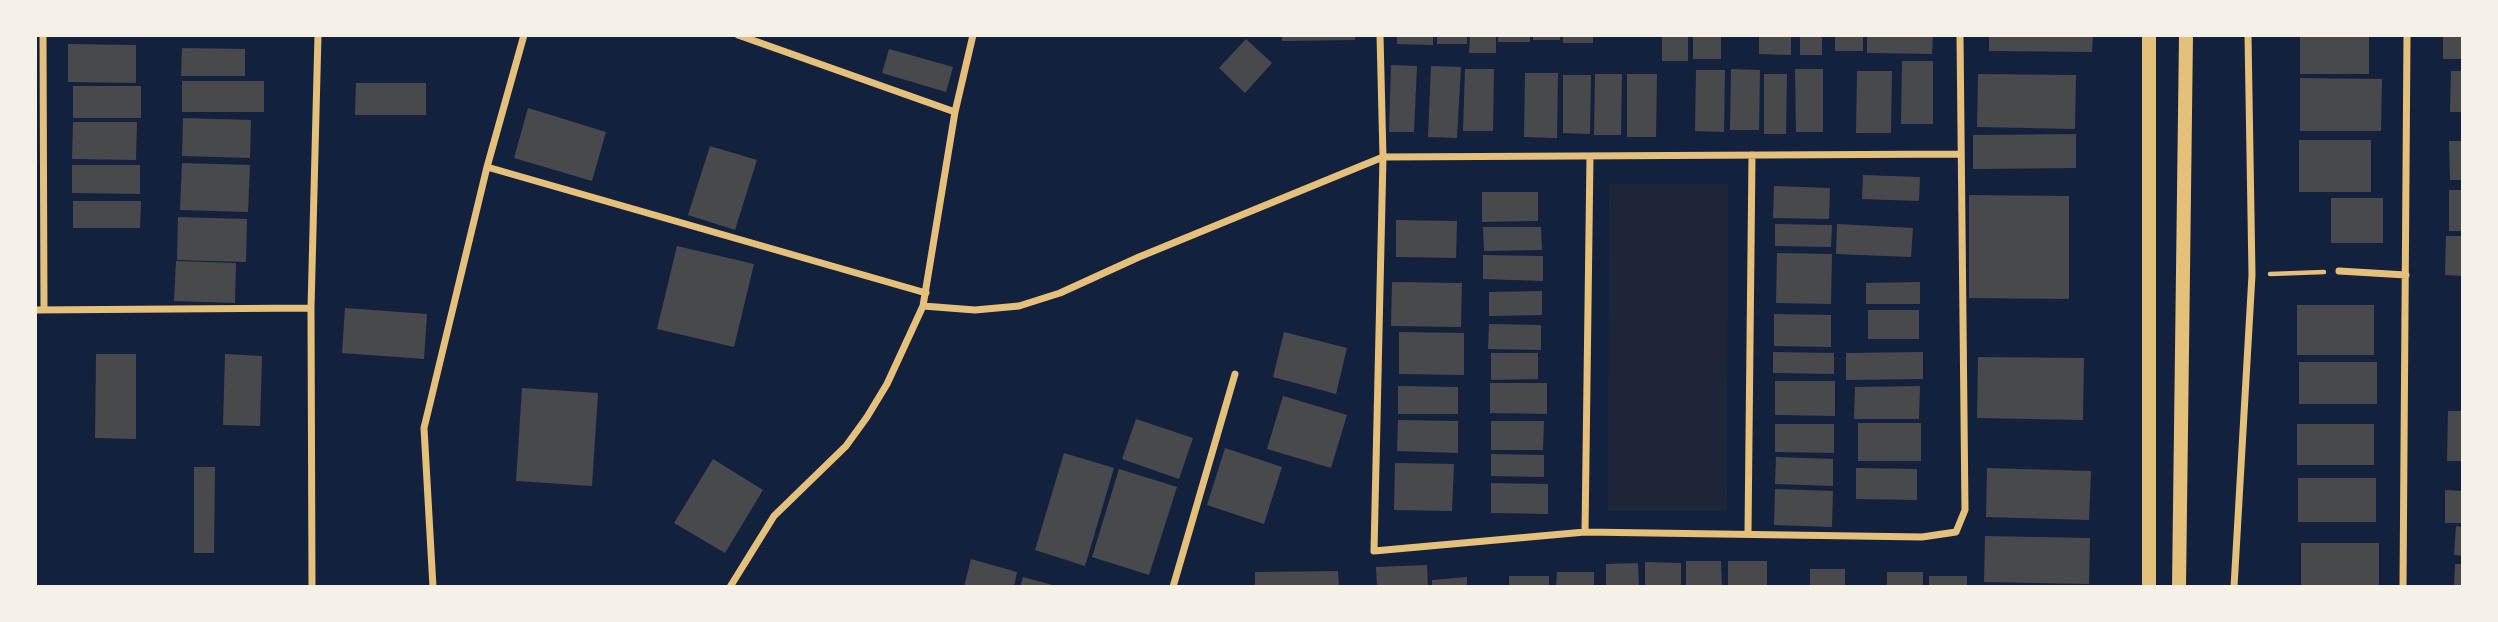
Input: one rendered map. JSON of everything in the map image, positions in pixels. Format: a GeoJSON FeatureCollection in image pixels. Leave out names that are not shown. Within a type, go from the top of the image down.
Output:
{"type":"FeatureCollection","features":[{"type":"Feature","properties":{"kind":"main road"},"geometry":{"type":"LineString","coordinates":[[2149,35],[2149,587]]}},
{"type":"Feature","properties":{"kind":"main road"},"geometry":{"type":"LineString","coordinates":[[2179,587],[2186,35]]}},
{"type":"Feature","properties":{"kind":"street"},"geometry":{"type":"LineString","coordinates":[[43,35],[44,310]]}},
{"type":"Feature","properties":{"kind":"street"},"geometry":{"type":"LineString","coordinates":[[312,587],[311,308],[318,35]]}},
{"type":"Feature","properties":{"kind":"street"},"geometry":{"type":"LineString","coordinates":[[433,587],[424,428],[487,167],[524,35]]}},
{"type":"Feature","properties":{"kind":"street"},"geometry":{"type":"LineString","coordinates":[[738,35],[955,111]]}},
{"type":"Feature","properties":{"kind":"street"},"geometry":{"type":"LineString","coordinates":[[730,587],[774,516],[846,446],[867,417],[887,384],[923,306],[955,111],[973,35]]}},
{"type":"Feature","properties":{"kind":"street"},"geometry":{"type":"LineString","coordinates":[[1380,35],[1383,157],[1374,551],[1585,532],[1748,532],[1922,537],[1956,532],[1965,510],[1960,35]]}},
{"type":"Feature","properties":{"kind":"street"},"geometry":{"type":"LineString","coordinates":[[2234,587],[2252,275],[2248,35]]}},
{"type":"Feature","properties":{"kind":"street"},"geometry":{"type":"LineString","coordinates":[[2403,587],[2407,35]]}},
{"type":"Feature","properties":{"kind":"street"},"geometry":{"type":"LineString","coordinates":[[923,306],[998,309],[1029,303],[1383,157],[1960,154]]}},
{"type":"Feature","properties":{"kind":"street"},"geometry":{"type":"LineString","coordinates":[[1748,532],[1752,155]]}},
{"type":"Feature","properties":{"kind":"street"},"geometry":{"type":"LineString","coordinates":[[1585,532],[1590,156]]}},
{"type":"Feature","properties":{"kind":"street"},"geometry":{"type":"LineString","coordinates":[[487,167],[926,293]]}},
{"type":"Feature","properties":{"kind":"street"},"geometry":{"type":"LineString","coordinates":[[2339,271],[2406,275]]}},
{"type":"Feature","properties":{"kind":"street"},"geometry":{"type":"LineString","coordinates":[[35,310],[311,308]]}},
{"type":"Feature","properties":{"kind":"street"},"geometry":{"type":"LineString","coordinates":[[1173,587],[1235,374]]}},
{"type":"Feature","properties":{"kind":"path"},"geometry":{"type":"LineString","coordinates":[[2252,275],[2339,271]]}},
{"type":"Feature","properties":{"kind":"shaded area"},"geometry":{"type":"Polygon","coordinates":[[[1609,184],[1728,184],[1727,511],[1608,511],[1609,184]]]}},
{"type":"Feature","properties":{"kind":"building"},"geometry":{"type":"Polygon","coordinates":[[[1282,35],[1355,35],[1355,40],[1282,41],[1282,35]]]}},
{"type":"Feature","properties":{"kind":"building"},"geometry":{"type":"Polygon","coordinates":[[[1397,35],[1433,35],[1433,45],[1397,44],[1397,35]]]}},
{"type":"Feature","properties":{"kind":"building"},"geometry":{"type":"Polygon","coordinates":[[[1437,35],[1467,35],[1467,44],[1437,44],[1437,35]]]}},
{"type":"Feature","properties":{"kind":"building"},"geometry":{"type":"Polygon","coordinates":[[[1470,35],[1496,35],[1496,53],[1469,53],[1470,35]]]}},
{"type":"Feature","properties":{"kind":"building"},"geometry":{"type":"Polygon","coordinates":[[[1498,35],[1530,35],[1530,42],[1498,42],[1498,35]]]}},
{"type":"Feature","properties":{"kind":"building"},"geometry":{"type":"Polygon","coordinates":[[[1533,35],[1560,35],[1560,40],[1533,40],[1533,35]]]}},
{"type":"Feature","properties":{"kind":"building"},"geometry":{"type":"Polygon","coordinates":[[[1563,35],[1593,35],[1593,43],[1563,43],[1563,35]]]}},
{"type":"Feature","properties":{"kind":"building"},"geometry":{"type":"Polygon","coordinates":[[[1662,35],[1688,35],[1688,61],[1662,61],[1662,35]]]}},
{"type":"Feature","properties":{"kind":"building"},"geometry":{"type":"Polygon","coordinates":[[[1693,35],[1721,35],[1721,59],[1693,59],[1693,35]]]}},
{"type":"Feature","properties":{"kind":"building"},"geometry":{"type":"Polygon","coordinates":[[[1759,35],[1791,35],[1791,55],[1759,54],[1759,35]]]}},
{"type":"Feature","properties":{"kind":"building"},"geometry":{"type":"Polygon","coordinates":[[[1800,35],[1822,35],[1822,55],[1800,55],[1800,35]]]}},
{"type":"Feature","properties":{"kind":"building"},"geometry":{"type":"Polygon","coordinates":[[[1835,35],[1863,35],[1863,51],[1835,51],[1835,35]]]}},
{"type":"Feature","properties":{"kind":"building"},"geometry":{"type":"Polygon","coordinates":[[[1867,35],[1933,35],[1932,54],[1867,53],[1867,35]]]}},
{"type":"Feature","properties":{"kind":"building"},"geometry":{"type":"Polygon","coordinates":[[[1989,35],[2093,35],[2092,52],[1989,51],[1989,35]]]}},
{"type":"Feature","properties":{"kind":"building"},"geometry":{"type":"Polygon","coordinates":[[[2300,35],[2369,35],[2369,74],[2300,74],[2300,35]]]}},
{"type":"Feature","properties":{"kind":"building"},"geometry":{"type":"Polygon","coordinates":[[[2443,35],[2463,35],[2463,59],[2443,59],[2443,35]]]}},
{"type":"Feature","properties":{"kind":"building"},"geometry":{"type":"Polygon","coordinates":[[[1246,39],[1272,63],[1245,93],[1219,68],[1246,39]]]}},
{"type":"Feature","properties":{"kind":"building"},"geometry":{"type":"Polygon","coordinates":[[[68,44],[136,45],[136,83],[68,82],[68,44]]]}},
{"type":"Feature","properties":{"kind":"building"},"geometry":{"type":"Polygon","coordinates":[[[182,48],[245,49],[245,76],[181,76],[182,48]]]}},
{"type":"Feature","properties":{"kind":"building"},"geometry":{"type":"Polygon","coordinates":[[[889,49],[953,67],[946,92],[882,73],[889,49]]]}},
{"type":"Feature","properties":{"kind":"building"},"geometry":{"type":"Polygon","coordinates":[[[1902,61],[1933,61],[1933,124],[1901,124],[1902,61]]]}},
{"type":"Feature","properties":{"kind":"building"},"geometry":{"type":"Polygon","coordinates":[[[1391,65],[1417,66],[1414,132],[1389,132],[1391,65]]]}},
{"type":"Feature","properties":{"kind":"building"},"geometry":{"type":"Polygon","coordinates":[[[1431,66],[1461,67],[1457,138],[1428,137],[1431,66]]]}},
{"type":"Feature","properties":{"kind":"building"},"geometry":{"type":"Polygon","coordinates":[[[1465,69],[1494,69],[1493,131],[1463,131],[1465,69]]]}},
{"type":"Feature","properties":{"kind":"building"},"geometry":{"type":"Polygon","coordinates":[[[1731,69],[1760,70],[1759,130],[1730,130],[1731,69]]]}},
{"type":"Feature","properties":{"kind":"building"},"geometry":{"type":"Polygon","coordinates":[[[1795,69],[1823,69],[1823,132],[1796,132],[1795,69]]]}},
{"type":"Feature","properties":{"kind":"building"},"geometry":{"type":"Polygon","coordinates":[[[1696,70],[1725,70],[1724,132],[1695,131],[1696,70]]]}},
{"type":"Feature","properties":{"kind":"building"},"geometry":{"type":"Polygon","coordinates":[[[1857,71],[1892,71],[1891,133],[1856,133],[1857,71]]]}},
{"type":"Feature","properties":{"kind":"building"},"geometry":{"type":"Polygon","coordinates":[[[2451,71],[2463,71],[2463,112],[2450,112],[2451,71]]]}},
{"type":"Feature","properties":{"kind":"building"},"geometry":{"type":"Polygon","coordinates":[[[1525,73],[1558,73],[1557,138],[1524,137],[1525,73]]]}},
{"type":"Feature","properties":{"kind":"building"},"geometry":{"type":"Polygon","coordinates":[[[1595,74],[1622,74],[1621,135],[1594,135],[1595,74]]]}},
{"type":"Feature","properties":{"kind":"building"},"geometry":{"type":"Polygon","coordinates":[[[1627,74],[1657,74],[1656,137],[1627,137],[1627,74]]]}},
{"type":"Feature","properties":{"kind":"building"},"geometry":{"type":"Polygon","coordinates":[[[1764,74],[1787,74],[1786,134],[1764,134],[1764,74]]]}},
{"type":"Feature","properties":{"kind":"building"},"geometry":{"type":"Polygon","coordinates":[[[1978,74],[2076,75],[2075,129],[1977,127],[1978,74]]]}},
{"type":"Feature","properties":{"kind":"building"},"geometry":{"type":"Polygon","coordinates":[[[1563,75],[1591,75],[1590,134],[1563,133],[1563,75]]]}},
{"type":"Feature","properties":{"kind":"building"},"geometry":{"type":"Polygon","coordinates":[[[2300,78],[2382,79],[2381,131],[2300,131],[2300,78]]]}},
{"type":"Feature","properties":{"kind":"building"},"geometry":{"type":"Polygon","coordinates":[[[182,81],[264,81],[264,112],[182,112],[182,81]]]}},
{"type":"Feature","properties":{"kind":"building"},"geometry":{"type":"Polygon","coordinates":[[[356,83],[426,83],[426,115],[355,115],[356,83]]]}},
{"type":"Feature","properties":{"kind":"building"},"geometry":{"type":"Polygon","coordinates":[[[73,86],[141,86],[141,118],[73,118],[73,86]]]}},
{"type":"Feature","properties":{"kind":"building"},"geometry":{"type":"Polygon","coordinates":[[[528,108],[606,132],[592,181],[514,158],[528,108]]]}},
{"type":"Feature","properties":{"kind":"building"},"geometry":{"type":"Polygon","coordinates":[[[183,118],[251,120],[250,158],[182,156],[183,118]]]}},
{"type":"Feature","properties":{"kind":"building"},"geometry":{"type":"Polygon","coordinates":[[[73,122],[137,122],[136,160],[72,159],[73,122]]]}},
{"type":"Feature","properties":{"kind":"building"},"geometry":{"type":"Polygon","coordinates":[[[2076,134],[2076,168],[1973,169],[1973,135],[2076,134]]]}},
{"type":"Feature","properties":{"kind":"building"},"geometry":{"type":"Polygon","coordinates":[[[2299,140],[2371,140],[2371,192],[2299,192],[2299,140]]]}},
{"type":"Feature","properties":{"kind":"building"},"geometry":{"type":"Polygon","coordinates":[[[2449,141],[2463,141],[2463,180],[2450,180],[2449,141]]]}},
{"type":"Feature","properties":{"kind":"building"},"geometry":{"type":"Polygon","coordinates":[[[710,146],[757,160],[735,230],[688,215],[710,146]]]}},
{"type":"Feature","properties":{"kind":"building"},"geometry":{"type":"Polygon","coordinates":[[[182,163],[250,165],[248,212],[180,210],[182,163]]]}},
{"type":"Feature","properties":{"kind":"building"},"geometry":{"type":"Polygon","coordinates":[[[72,165],[140,165],[140,194],[72,193],[72,165]]]}},
{"type":"Feature","properties":{"kind":"building"},"geometry":{"type":"Polygon","coordinates":[[[1863,175],[1920,177],[1919,201],[1862,199],[1863,175]]]}},
{"type":"Feature","properties":{"kind":"building"},"geometry":{"type":"Polygon","coordinates":[[[1774,186],[1830,188],[1829,219],[1773,218],[1774,186]]]}},
{"type":"Feature","properties":{"kind":"building"},"geometry":{"type":"Polygon","coordinates":[[[2449,190],[2463,190],[2463,231],[2449,231],[2449,190]]]}},
{"type":"Feature","properties":{"kind":"building"},"geometry":{"type":"Polygon","coordinates":[[[1482,192],[1538,192],[1538,221],[1482,222],[1482,192]]]}},
{"type":"Feature","properties":{"kind":"building"},"geometry":{"type":"Polygon","coordinates":[[[1969,195],[2069,196],[2069,299],[1969,298],[1969,195]]]}},
{"type":"Feature","properties":{"kind":"building"},"geometry":{"type":"Polygon","coordinates":[[[2331,198],[2383,198],[2383,243],[2331,243],[2331,198]]]}},
{"type":"Feature","properties":{"kind":"building"},"geometry":{"type":"Polygon","coordinates":[[[73,201],[141,201],[140,228],[73,228],[73,201]]]}},
{"type":"Feature","properties":{"kind":"building"},"geometry":{"type":"Polygon","coordinates":[[[178,217],[247,219],[246,262],[177,260],[178,217]]]}},
{"type":"Feature","properties":{"kind":"building"},"geometry":{"type":"Polygon","coordinates":[[[1396,220],[1457,221],[1456,258],[1396,257],[1396,220]]]}},
{"type":"Feature","properties":{"kind":"building"},"geometry":{"type":"Polygon","coordinates":[[[1775,224],[1832,225],[1831,247],[1775,246],[1775,224]]]}},
{"type":"Feature","properties":{"kind":"building"},"geometry":{"type":"Polygon","coordinates":[[[1837,224],[1913,228],[1911,257],[1836,254],[1837,224]]]}},
{"type":"Feature","properties":{"kind":"building"},"geometry":{"type":"Polygon","coordinates":[[[1483,227],[1541,227],[1542,250],[1484,251],[1483,227]]]}},
{"type":"Feature","properties":{"kind":"building"},"geometry":{"type":"Polygon","coordinates":[[[2446,236],[2463,236],[2463,276],[2445,275],[2446,236]]]}},
{"type":"Feature","properties":{"kind":"building"},"geometry":{"type":"Polygon","coordinates":[[[677,246],[754,264],[734,347],[657,329],[677,246]]]}},
{"type":"Feature","properties":{"kind":"building"},"geometry":{"type":"Polygon","coordinates":[[[1777,253],[1832,254],[1831,304],[1776,303],[1777,253]]]}},
{"type":"Feature","properties":{"kind":"building"},"geometry":{"type":"Polygon","coordinates":[[[1483,255],[1543,256],[1543,281],[1483,279],[1483,255]]]}},
{"type":"Feature","properties":{"kind":"building"},"geometry":{"type":"Polygon","coordinates":[[[176,261],[236,263],[235,303],[174,301],[176,261]]]}},
{"type":"Feature","properties":{"kind":"building"},"geometry":{"type":"Polygon","coordinates":[[[1392,282],[1462,283],[1461,327],[1391,326],[1392,282]]]}},
{"type":"Feature","properties":{"kind":"building"},"geometry":{"type":"Polygon","coordinates":[[[1920,282],[1920,304],[1866,304],[1866,283],[1920,282]]]}},
{"type":"Feature","properties":{"kind":"building"},"geometry":{"type":"Polygon","coordinates":[[[1542,291],[1542,315],[1489,316],[1489,292],[1542,291]]]}},
{"type":"Feature","properties":{"kind":"building"},"geometry":{"type":"Polygon","coordinates":[[[2297,305],[2374,305],[2374,355],[2297,355],[2297,305]]]}},
{"type":"Feature","properties":{"kind":"building"},"geometry":{"type":"Polygon","coordinates":[[[345,308],[427,314],[424,359],[342,353],[345,308]]]}},
{"type":"Feature","properties":{"kind":"building"},"geometry":{"type":"Polygon","coordinates":[[[1868,310],[1919,310],[1919,339],[1868,339],[1868,310]]]}},
{"type":"Feature","properties":{"kind":"building"},"geometry":{"type":"Polygon","coordinates":[[[1774,314],[1831,315],[1831,347],[1774,346],[1774,314]]]}},
{"type":"Feature","properties":{"kind":"building"},"geometry":{"type":"Polygon","coordinates":[[[1489,324],[1541,325],[1541,350],[1488,349],[1489,324]]]}},
{"type":"Feature","properties":{"kind":"building"},"geometry":{"type":"Polygon","coordinates":[[[1284,332],[1347,348],[1336,394],[1273,377],[1284,332]]]}},
{"type":"Feature","properties":{"kind":"building"},"geometry":{"type":"Polygon","coordinates":[[[1399,332],[1464,333],[1464,375],[1399,374],[1399,332]]]}},
{"type":"Feature","properties":{"kind":"building"},"geometry":{"type":"Polygon","coordinates":[[[1773,352],[1834,353],[1834,374],[1773,373],[1773,352]]]}},
{"type":"Feature","properties":{"kind":"building"},"geometry":{"type":"Polygon","coordinates":[[[1923,352],[1923,379],[1846,380],[1846,353],[1923,352]]]}},
{"type":"Feature","properties":{"kind":"building"},"geometry":{"type":"Polygon","coordinates":[[[1491,353],[1538,353],[1538,379],[1491,380],[1491,353]]]}},
{"type":"Feature","properties":{"kind":"building"},"geometry":{"type":"Polygon","coordinates":[[[96,354],[136,354],[136,439],[95,438],[96,354]]]}},
{"type":"Feature","properties":{"kind":"building"},"geometry":{"type":"Polygon","coordinates":[[[225,354],[262,356],[260,426],[223,425],[225,354]]]}},
{"type":"Feature","properties":{"kind":"building"},"geometry":{"type":"Polygon","coordinates":[[[1978,357],[2084,358],[2083,420],[1977,418],[1978,357]]]}},
{"type":"Feature","properties":{"kind":"building"},"geometry":{"type":"Polygon","coordinates":[[[2299,362],[2377,362],[2377,404],[2299,404],[2299,362]]]}},
{"type":"Feature","properties":{"kind":"building"},"geometry":{"type":"Polygon","coordinates":[[[1775,381],[1835,381],[1835,416],[1775,415],[1775,381]]]}},
{"type":"Feature","properties":{"kind":"building"},"geometry":{"type":"Polygon","coordinates":[[[1490,383],[1547,383],[1547,414],[1490,413],[1490,383]]]}},
{"type":"Feature","properties":{"kind":"building"},"geometry":{"type":"Polygon","coordinates":[[[1398,386],[1458,387],[1458,414],[1398,414],[1398,386]]]}},
{"type":"Feature","properties":{"kind":"building"},"geometry":{"type":"Polygon","coordinates":[[[1920,386],[1919,419],[1854,419],[1855,387],[1920,386]]]}},
{"type":"Feature","properties":{"kind":"building"},"geometry":{"type":"Polygon","coordinates":[[[522,388],[598,393],[592,486],[516,481],[522,388]]]}},
{"type":"Feature","properties":{"kind":"building"},"geometry":{"type":"Polygon","coordinates":[[[1283,396],[1347,415],[1331,468],[1267,449],[1283,396]]]}},
{"type":"Feature","properties":{"kind":"building"},"geometry":{"type":"Polygon","coordinates":[[[2448,411],[2463,411],[2463,461],[2447,461],[2448,411]]]}},
{"type":"Feature","properties":{"kind":"building"},"geometry":{"type":"Polygon","coordinates":[[[1136,419],[1193,438],[1179,479],[1122,459],[1136,419]]]}},
{"type":"Feature","properties":{"kind":"building"},"geometry":{"type":"Polygon","coordinates":[[[1398,420],[1458,421],[1458,453],[1397,451],[1398,420]]]}},
{"type":"Feature","properties":{"kind":"building"},"geometry":{"type":"Polygon","coordinates":[[[1491,421],[1544,421],[1543,450],[1491,450],[1491,421]]]}},
{"type":"Feature","properties":{"kind":"building"},"geometry":{"type":"Polygon","coordinates":[[[1858,423],[1921,423],[1921,461],[1858,461],[1858,423]]]}},
{"type":"Feature","properties":{"kind":"building"},"geometry":{"type":"Polygon","coordinates":[[[1775,424],[1834,424],[1834,453],[1775,452],[1775,424]]]}},
{"type":"Feature","properties":{"kind":"building"},"geometry":{"type":"Polygon","coordinates":[[[2297,424],[2374,424],[2374,465],[2297,465],[2297,424]]]}},
{"type":"Feature","properties":{"kind":"building"},"geometry":{"type":"Polygon","coordinates":[[[1225,448],[1282,467],[1264,524],[1207,505],[1225,448]]]}},
{"type":"Feature","properties":{"kind":"building"},"geometry":{"type":"Polygon","coordinates":[[[1064,453],[1114,468],[1085,566],[1035,550],[1064,453]]]}},
{"type":"Feature","properties":{"kind":"building"},"geometry":{"type":"Polygon","coordinates":[[[1491,454],[1544,455],[1544,477],[1491,476],[1491,454]]]}},
{"type":"Feature","properties":{"kind":"building"},"geometry":{"type":"Polygon","coordinates":[[[1776,457],[1833,459],[1833,486],[1775,484],[1776,457]]]}},
{"type":"Feature","properties":{"kind":"building"},"geometry":{"type":"Polygon","coordinates":[[[713,459],[763,490],[725,553],[674,523],[713,459]]]}},
{"type":"Feature","properties":{"kind":"building"},"geometry":{"type":"Polygon","coordinates":[[[1395,463],[1454,464],[1452,511],[1394,510],[1395,463]]]}},
{"type":"Feature","properties":{"kind":"building"},"geometry":{"type":"Polygon","coordinates":[[[194,467],[215,467],[214,553],[194,553],[194,467]]]}},
{"type":"Feature","properties":{"kind":"building"},"geometry":{"type":"Polygon","coordinates":[[[1856,468],[1917,469],[1917,500],[1856,499],[1856,468]]]}},
{"type":"Feature","properties":{"kind":"building"},"geometry":{"type":"Polygon","coordinates":[[[1987,468],[2091,471],[2089,520],[1986,517],[1987,468]]]}},
{"type":"Feature","properties":{"kind":"building"},"geometry":{"type":"Polygon","coordinates":[[[1119,469],[1177,487],[1149,575],[1092,557],[1119,469]]]}},
{"type":"Feature","properties":{"kind":"building"},"geometry":{"type":"Polygon","coordinates":[[[2298,478],[2376,478],[2376,522],[2298,522],[2298,478]]]}},
{"type":"Feature","properties":{"kind":"building"},"geometry":{"type":"Polygon","coordinates":[[[1491,483],[1548,484],[1548,514],[1491,513],[1491,483]]]}},
{"type":"Feature","properties":{"kind":"building"},"geometry":{"type":"Polygon","coordinates":[[[1775,489],[1833,491],[1832,527],[1774,525],[1775,489]]]}},
{"type":"Feature","properties":{"kind":"building"},"geometry":{"type":"Polygon","coordinates":[[[2445,490],[2463,491],[2463,523],[2445,523],[2445,490]]]}},
{"type":"Feature","properties":{"kind":"building"},"geometry":{"type":"Polygon","coordinates":[[[2456,526],[2463,527],[2463,556],[2454,555],[2456,526]]]}},
{"type":"Feature","properties":{"kind":"building"},"geometry":{"type":"Polygon","coordinates":[[[1985,536],[2090,538],[2089,584],[1984,582],[1985,536]]]}},
{"type":"Feature","properties":{"kind":"building"},"geometry":{"type":"Polygon","coordinates":[[[2301,543],[2379,543],[2379,587],[2301,587],[2301,543]]]}},
{"type":"Feature","properties":{"kind":"building"},"geometry":{"type":"Polygon","coordinates":[[[971,559],[1017,572],[1014,587],[964,587],[971,559]]]}},
{"type":"Feature","properties":{"kind":"building"},"geometry":{"type":"Polygon","coordinates":[[[1686,561],[1721,561],[1722,587],[1686,587],[1686,561]]]}},
{"type":"Feature","properties":{"kind":"building"},"geometry":{"type":"Polygon","coordinates":[[[1728,561],[1767,561],[1767,587],[1728,587],[1728,561]]]}},
{"type":"Feature","properties":{"kind":"building"},"geometry":{"type":"Polygon","coordinates":[[[1645,562],[1681,563],[1681,587],[1645,587],[1645,562]]]}},
{"type":"Feature","properties":{"kind":"building"},"geometry":{"type":"Polygon","coordinates":[[[1638,563],[1639,587],[1606,587],[1606,564],[1638,563]]]}},
{"type":"Feature","properties":{"kind":"building"},"geometry":{"type":"Polygon","coordinates":[[[2455,564],[2463,564],[2463,587],[2454,587],[2455,564]]]}},
{"type":"Feature","properties":{"kind":"building"},"geometry":{"type":"Polygon","coordinates":[[[1427,565],[1428,587],[1377,587],[1376,567],[1427,565]]]}},
{"type":"Feature","properties":{"kind":"building"},"geometry":{"type":"Polygon","coordinates":[[[1810,569],[1845,569],[1845,587],[1810,587],[1810,569]]]}},
{"type":"Feature","properties":{"kind":"building"},"geometry":{"type":"Polygon","coordinates":[[[1338,571],[1339,587],[1255,587],[1255,572],[1338,571]]]}},
{"type":"Feature","properties":{"kind":"building"},"geometry":{"type":"Polygon","coordinates":[[[1557,572],[1594,572],[1594,587],[1556,587],[1557,572]]]}},
{"type":"Feature","properties":{"kind":"building"},"geometry":{"type":"Polygon","coordinates":[[[1887,572],[1923,572],[1923,587],[1887,587],[1887,572]]]}},
{"type":"Feature","properties":{"kind":"building"},"geometry":{"type":"Polygon","coordinates":[[[1509,576],[1549,576],[1549,587],[1509,587],[1509,576]]]}},
{"type":"Feature","properties":{"kind":"building"},"geometry":{"type":"Polygon","coordinates":[[[1929,576],[1967,576],[1967,587],[1929,587],[1929,576]]]}},
{"type":"Feature","properties":{"kind":"building"},"geometry":{"type":"Polygon","coordinates":[[[1023,577],[1056,586],[1056,587],[1020,587],[1023,577]]]}},
{"type":"Feature","properties":{"kind":"building"},"geometry":{"type":"Polygon","coordinates":[[[1467,577],[1467,587],[1432,587],[1432,580],[1467,577]]]}}]}
